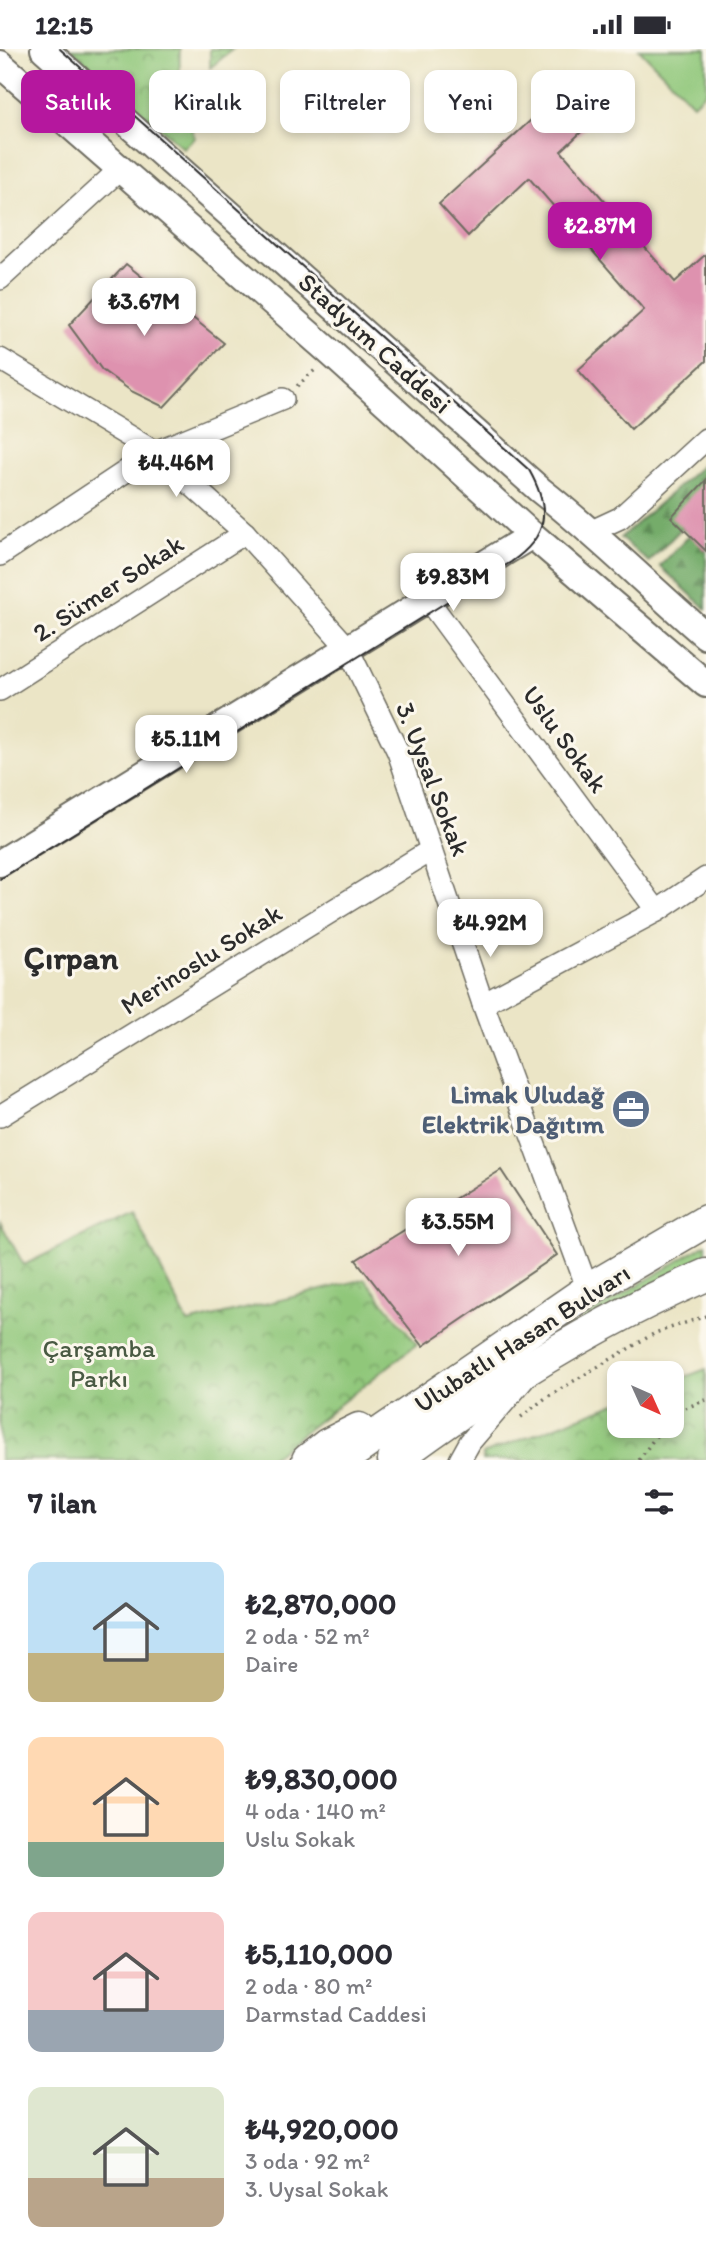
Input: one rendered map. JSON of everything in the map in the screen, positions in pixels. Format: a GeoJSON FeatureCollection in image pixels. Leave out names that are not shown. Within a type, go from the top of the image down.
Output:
{"type":"FeatureCollection","features":[{"type":"Feature","properties":{"kind":"highway","name":"Ulubatlı Hasan Bulvarı"},"geometry":{"type":"LineString","coordinates":[[341,1460],[451,1382],[589,1290],[706,1221]]}},
{"type":"Feature","properties":{"kind":"highway","name":"Ulubatlı Hasan Bulvarı"},"geometry":{"type":"LineString","coordinates":[[394,1460],[540,1359],[656,1297],[706,1275]]}},
{"type":"Feature","properties":{"kind":"highway"},"geometry":{"type":"LineString","coordinates":[[426,1460],[540,1359]]}},
{"type":"Feature","properties":{"kind":"highway"},"geometry":{"type":"LineString","coordinates":[[308,1460],[327,1445],[451,1382]]}},
{"type":"Feature","properties":{"kind":"main road","name":"Stadyum Caddesi"},"geometry":{"type":"LineString","coordinates":[[44,49],[530,481],[592,531],[636,575],[706,636]]}},
{"type":"Feature","properties":{"kind":"main road"},"geometry":{"type":"LineString","coordinates":[[0,64],[118,171],[332,354],[533,535],[706,684]]}},
{"type":"Feature","properties":{"kind":"main road"},"geometry":{"type":"LineString","coordinates":[[0,863],[533,535]]}},
{"type":"Feature","properties":{"kind":"street"},"geometry":{"type":"LineString","coordinates":[[0,279],[118,171]]}},
{"type":"Feature","properties":{"kind":"street","name":"3. Uysal Sokak"},"geometry":{"type":"LineString","coordinates":[[0,359],[155,451],[245,533],[347,647],[398,753],[483,1004],[589,1290]]}},
{"type":"Feature","properties":{"kind":"street"},"geometry":{"type":"LineString","coordinates":[[0,555],[155,451],[283,399]]}},
{"type":"Feature","properties":{"kind":"street"},"geometry":{"type":"LineString","coordinates":[[592,531],[620,517],[706,439]]}},
{"type":"Feature","properties":{"kind":"street","name":"2. Sümer Sokak"},"geometry":{"type":"LineString","coordinates":[[0,690],[245,533]]}},
{"type":"Feature","properties":{"kind":"street"},"geometry":{"type":"LineString","coordinates":[[0,536],[26,538]]}},
{"type":"Feature","properties":{"kind":"street","name":"Uslu Sokak"},"geometry":{"type":"LineString","coordinates":[[428,600],[657,911]]}},
{"type":"Feature","properties":{"kind":"street","name":"Merinoslu Sokak"},"geometry":{"type":"LineString","coordinates":[[0,1116],[431,850]]}},
{"type":"Feature","properties":{"kind":"street"},"geometry":{"type":"LineString","coordinates":[[483,1004],[657,911],[706,878]]}},
{"type":"Feature","properties":{"kind":"street"},"geometry":{"type":"LineString","coordinates":[[460,1460],[470,1442],[540,1359]]}},
{"type":"Feature","properties":{"kind":"path"},"geometry":{"type":"LineString","coordinates":[[308,376],[317,368]]}},
{"type":"Feature","properties":{"kind":"path"},"geometry":{"type":"LineString","coordinates":[[517,1420],[547,1397],[655,1333],[706,1316]]}},
{"type":"Feature","properties":{"kind":"path"},"geometry":{"type":"LineString","coordinates":[[684,1408],[706,1400]]}},
{"type":"Feature","properties":{"kind":"path"},"geometry":{"type":"LineString","coordinates":[[639,1460],[654,1439]]}},
{"type":"Feature","properties":{"kind":"green space"},"geometry":{"type":"Polygon","coordinates":[[[71,49],[180,49],[180,70],[149,70],[149,118],[135,106],[135,70],[95,70],[71,49]]]}},
{"type":"Feature","properties":{"kind":"green space"},"geometry":{"type":"Polygon","coordinates":[[[210,49],[233,49],[210,68],[210,49]]]}},
{"type":"Feature","properties":{"kind":"green space"},"geometry":{"type":"Polygon","coordinates":[[[639,49],[706,49],[706,92],[693,104],[639,49]]]}},
{"type":"Feature","properties":{"kind":"green space"},"geometry":{"type":"Polygon","coordinates":[[[166,133],[193,133],[195,138],[183,148],[166,133]]]}},
{"type":"Feature","properties":{"kind":"green space"},"geometry":{"type":"Polygon","coordinates":[[[706,462],[706,609],[660,566],[690,535],[682,528],[649,562],[620,538],[706,462]]]}},
{"type":"Feature","properties":{"kind":"green space","name":"Çarşamba Parkı"},"geometry":{"type":"Polygon","coordinates":[[[132,1212],[188,1323],[365,1279],[417,1344],[268,1460],[0,1460],[0,1222],[24,1265],[132,1212]]]}},
{"type":"Feature","properties":{"kind":"green space"},"geometry":{"type":"Polygon","coordinates":[[[706,1244],[706,1270],[477,1383],[706,1244]]]}},
{"type":"Feature","properties":{"kind":"green space"},"geometry":{"type":"Polygon","coordinates":[[[706,1369],[706,1460],[483,1460],[483,1454],[607,1407],[607,1439],[684,1439],[684,1377],[706,1369]]]}},
{"type":"Feature","properties":{"kind":"building"},"geometry":{"type":"Polygon","coordinates":[[[531,120],[531,133],[580,133],[561,151],[675,282],[706,254],[706,361],[631,429],[578,370],[644,310],[529,178],[468,236],[439,204],[531,120]]]}},
{"type":"Feature","properties":{"kind":"building"},"geometry":{"type":"Polygon","coordinates":[[[126,264],[224,343],[164,407],[131,391],[102,370],[69,325],[126,264]]]}},
{"type":"Feature","properties":{"kind":"building"},"geometry":{"type":"Polygon","coordinates":[[[706,480],[706,551],[671,517],[706,480]]]}},
{"type":"Feature","properties":{"kind":"building"},"geometry":{"type":"Polygon","coordinates":[[[501,1170],[557,1255],[423,1346],[356,1260],[501,1170]]]}},
{"type":"Feature","properties":{"kind":"tram line"},"geometry":{"type":"LineString","coordinates":[[0,879],[511,562],[533,542],[539,532],[543,509],[541,497],[529,470],[60,49]]}},
{"type":"Feature","properties":{"kind":"place","name":"Limak Uludağ Elektrik Dağıtım"},"geometry":{"type":"Point","coordinates":[631,1109]}},
{"type":"Feature","properties":{"kind":"district","name":"Çırpan"},"geometry":{"type":"Point","coordinates":[71,957]}}]}
